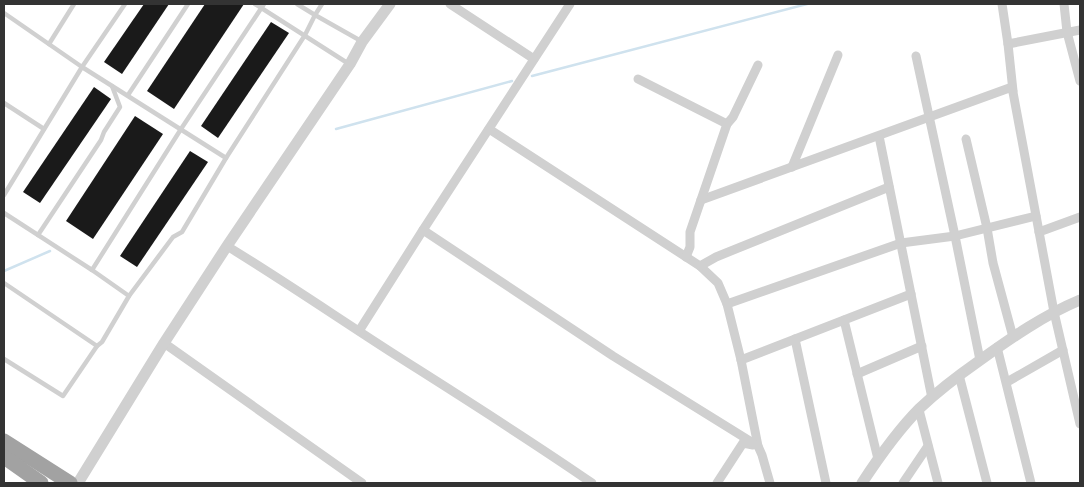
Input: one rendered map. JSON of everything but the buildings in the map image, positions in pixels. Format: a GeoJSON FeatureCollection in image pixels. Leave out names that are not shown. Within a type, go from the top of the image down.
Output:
{"type":"FeatureCollection","features":[{"type":"Feature","properties":{"kind":"highway"},"geometry":{"type":"LineString","coordinates":[[4,441],[70,483]]}},
{"type":"Feature","properties":{"kind":"highway"},"geometry":{"type":"LineString","coordinates":[[4,457],[41,483]]}},
{"type":"Feature","properties":{"kind":"street"},"geometry":{"type":"LineString","coordinates":[[78,483],[164,343],[227,246],[350,64],[362,42],[390,4]]}},
{"type":"Feature","properties":{"kind":"street"},"geometry":{"type":"LineString","coordinates":[[450,4],[534,59]]}},
{"type":"Feature","properties":{"kind":"street"},"geometry":{"type":"LineString","coordinates":[[359,331],[570,4]]}},
{"type":"Feature","properties":{"kind":"street"},"geometry":{"type":"LineString","coordinates":[[1002,4],[1014,94],[1036,216],[1054,312],[1080,424]]}},
{"type":"Feature","properties":{"kind":"street"},"geometry":{"type":"LineString","coordinates":[[1064,4],[1067,32],[1080,81]]}},
{"type":"Feature","properties":{"kind":"street"},"geometry":{"type":"LineString","coordinates":[[1008,44],[1080,30]]}},
{"type":"Feature","properties":{"kind":"street"},"geometry":{"type":"LineString","coordinates":[[792,167],[838,55]]}},
{"type":"Feature","properties":{"kind":"street"},"geometry":{"type":"LineString","coordinates":[[916,56],[980,360]]}},
{"type":"Feature","properties":{"kind":"street"},"geometry":{"type":"LineString","coordinates":[[686,257],[690,247],[690,232],[727,124],[733,117],[758,65]]}},
{"type":"Feature","properties":{"kind":"street"},"geometry":{"type":"LineString","coordinates":[[638,79],[727,124]]}},
{"type":"Feature","properties":{"kind":"street"},"geometry":{"type":"LineString","coordinates":[[702,200],[1012,87],[1014,94]]}},
{"type":"Feature","properties":{"kind":"street"},"geometry":{"type":"LineString","coordinates":[[489,129],[700,266],[718,282],[727,304],[741,360],[758,446],[770,483]]}},
{"type":"Feature","properties":{"kind":"street"},"geometry":{"type":"LineString","coordinates":[[879,136],[932,398]]}},
{"type":"Feature","properties":{"kind":"street"},"geometry":{"type":"LineString","coordinates":[[966,139],[987,228],[993,263],[1013,337]]}},
{"type":"Feature","properties":{"kind":"street"},"geometry":{"type":"LineString","coordinates":[[700,266],[716,257],[889,187]]}},
{"type":"Feature","properties":{"kind":"street"},"geometry":{"type":"LineString","coordinates":[[727,304],[901,244],[955,236],[1036,216]]}},
{"type":"Feature","properties":{"kind":"street"},"geometry":{"type":"LineString","coordinates":[[1039,232],[1080,217]]}},
{"type":"Feature","properties":{"kind":"street"},"geometry":{"type":"LineString","coordinates":[[423,230],[613,356],[758,446]]}},
{"type":"Feature","properties":{"kind":"street"},"geometry":{"type":"LineString","coordinates":[[227,246],[592,483]]}},
{"type":"Feature","properties":{"kind":"street"},"geometry":{"type":"LineString","coordinates":[[741,360],[911,294]]}},
{"type":"Feature","properties":{"kind":"street"},"geometry":{"type":"LineString","coordinates":[[862,483],[884,450],[918,410],[959,375],[1013,337],[1064,306],[1080,300]]}},
{"type":"Feature","properties":{"kind":"street"},"geometry":{"type":"LineString","coordinates":[[844,320],[878,459]]}},
{"type":"Feature","properties":{"kind":"street"},"geometry":{"type":"LineString","coordinates":[[796,338],[826,483]]}},
{"type":"Feature","properties":{"kind":"street"},"geometry":{"type":"LineString","coordinates":[[164,343],[362,483]]}},
{"type":"Feature","properties":{"kind":"street"},"geometry":{"type":"LineString","coordinates":[[857,374],[922,346]]}},
{"type":"Feature","properties":{"kind":"street"},"geometry":{"type":"LineString","coordinates":[[997,347],[1031,483]]}},
{"type":"Feature","properties":{"kind":"street"},"geometry":{"type":"LineString","coordinates":[[1006,382],[1063,350]]}},
{"type":"Feature","properties":{"kind":"street"},"geometry":{"type":"LineString","coordinates":[[959,375],[987,483]]}},
{"type":"Feature","properties":{"kind":"street"},"geometry":{"type":"LineString","coordinates":[[918,410],[938,483]]}},
{"type":"Feature","properties":{"kind":"street"},"geometry":{"type":"LineString","coordinates":[[717,483],[743,443],[758,446]]}},
{"type":"Feature","properties":{"kind":"street"},"geometry":{"type":"LineString","coordinates":[[903,483],[928,446]]}},
{"type":"Feature","properties":{"kind":"lane"},"geometry":{"type":"LineString","coordinates":[[49,44],[74,4]]}},
{"type":"Feature","properties":{"kind":"lane"},"geometry":{"type":"LineString","coordinates":[[4,195],[82,67],[125,4]]}},
{"type":"Feature","properties":{"kind":"lane"},"geometry":{"type":"LineString","coordinates":[[128,95],[188,4]]}},
{"type":"Feature","properties":{"kind":"lane"},"geometry":{"type":"LineString","coordinates":[[256,4],[263,6],[350,64]]}},
{"type":"Feature","properties":{"kind":"lane"},"geometry":{"type":"LineString","coordinates":[[298,4],[362,42]]}},
{"type":"Feature","properties":{"kind":"lane"},"geometry":{"type":"LineString","coordinates":[[4,359],[63,396],[97,346],[102,342],[129,296],[173,237],[182,232],[226,158],[305,35],[322,4]]}},
{"type":"Feature","properties":{"kind":"lane"},"geometry":{"type":"LineString","coordinates":[[92,270],[181,129],[263,6]]}},
{"type":"Feature","properties":{"kind":"lane"},"geometry":{"type":"LineString","coordinates":[[4,12],[82,67],[226,158]]}},
{"type":"Feature","properties":{"kind":"lane"},"geometry":{"type":"LineString","coordinates":[[38,235],[101,140],[120,107],[111,85]]}},
{"type":"Feature","properties":{"kind":"lane"},"geometry":{"type":"LineString","coordinates":[[4,103],[44,129]]}},
{"type":"Feature","properties":{"kind":"lane"},"geometry":{"type":"LineString","coordinates":[[4,213],[129,296]]}},
{"type":"Feature","properties":{"kind":"lane"},"geometry":{"type":"LineString","coordinates":[[4,283],[97,346]]}},
{"type":"Feature","properties":{"kind":"waterway"},"geometry":{"type":"LineString","coordinates":[[532,76],[807,4]]}},
{"type":"Feature","properties":{"kind":"waterway"},"geometry":{"type":"LineString","coordinates":[[336,129],[512,81]]}},
{"type":"Feature","properties":{"kind":"waterway"},"geometry":{"type":"LineString","coordinates":[[4,271],[50,251]]}}]}
